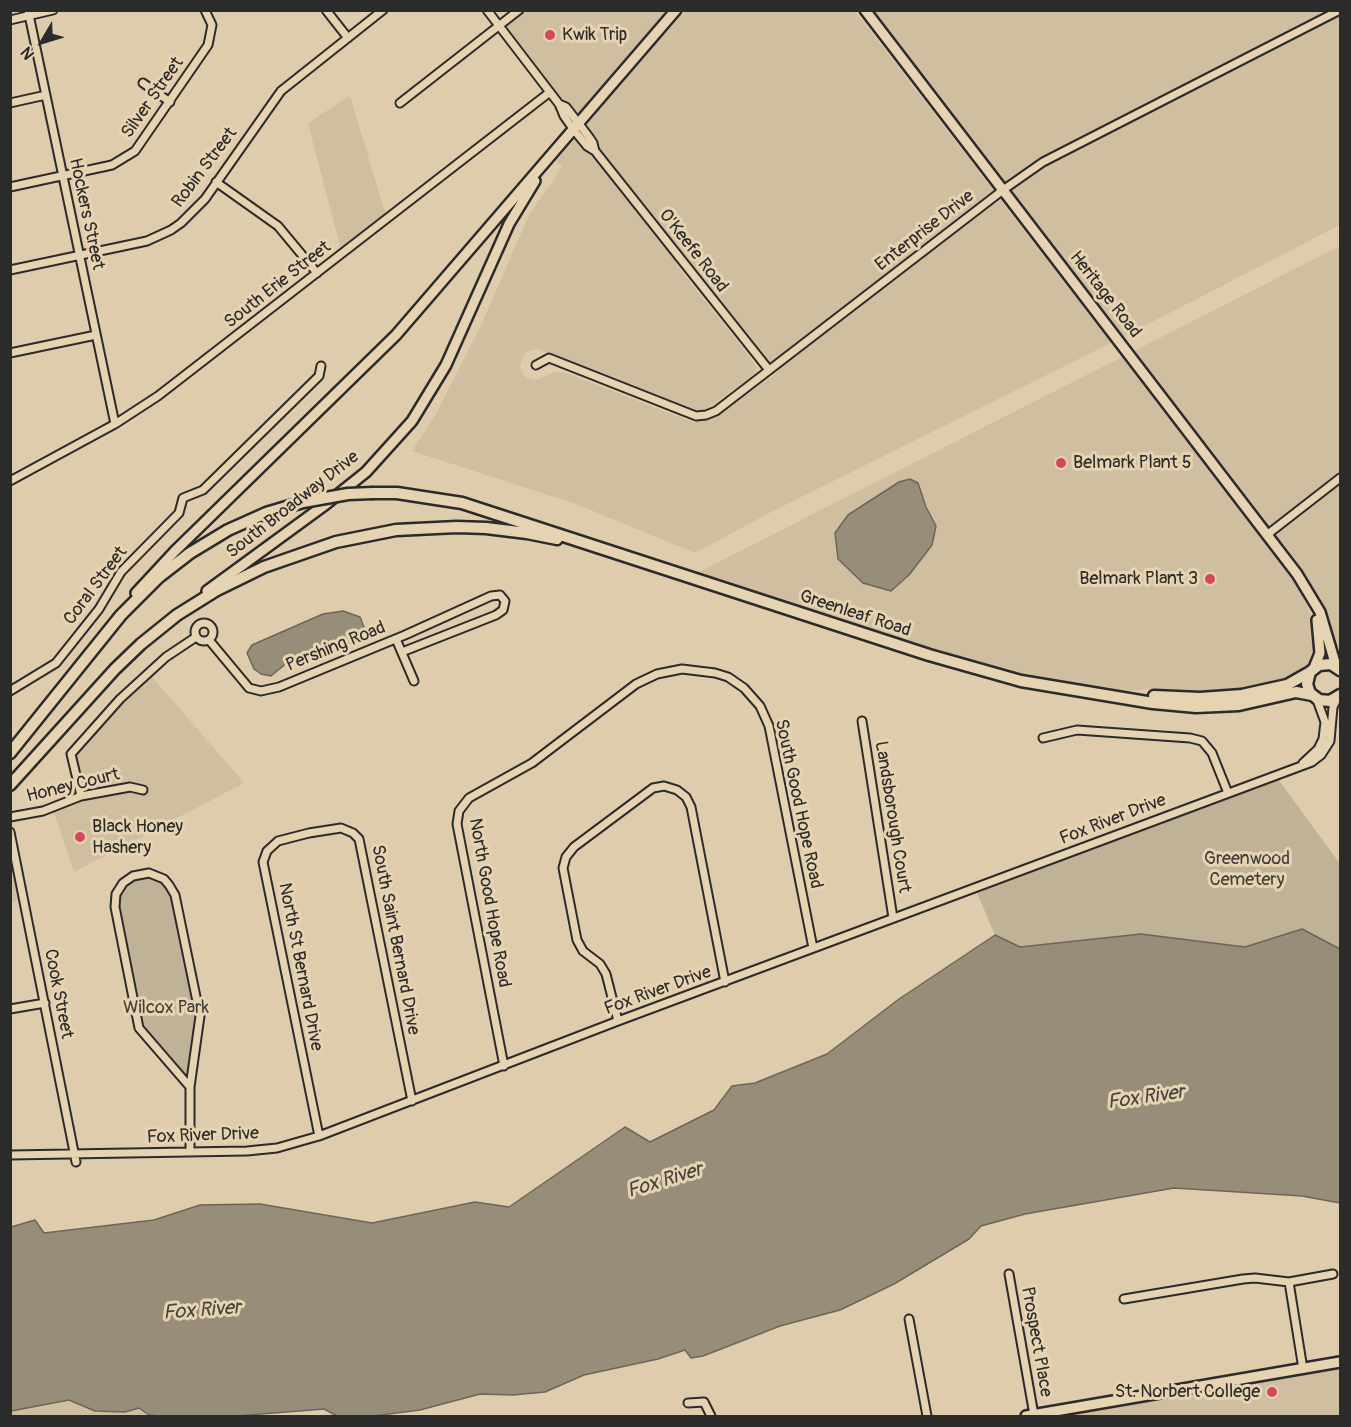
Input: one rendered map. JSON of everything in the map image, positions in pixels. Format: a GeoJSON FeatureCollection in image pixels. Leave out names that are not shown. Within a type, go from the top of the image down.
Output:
{"type":"FeatureCollection","features":[{"type":"Feature","properties":{"kind":"main road","name":"South Broadway Drive"},"geometry":{"type":"LineString","coordinates":[[121,615],[126,606],[175,551],[396,335],[676,10]]}},
{"type":"Feature","properties":{"kind":"main road","name":"Heritage Road"},"geometry":{"type":"LineString","coordinates":[[865,10],[1297,574],[1323,622],[1338,668]]}},
{"type":"Feature","properties":{"kind":"main road","name":"South Broadway Drive"},"geometry":{"type":"LineString","coordinates":[[10,785],[125,658],[182,609],[366,472],[398,438],[424,403],[441,374],[509,224],[544,165]]}},
{"type":"Feature","properties":{"kind":"main road"},"geometry":{"type":"LineString","coordinates":[[10,753],[121,615],[159,577],[208,541],[248,520],[303,502],[348,494],[397,493],[462,503],[581,542]]}},
{"type":"Feature","properties":{"kind":"main road"},"geometry":{"type":"LineString","coordinates":[[177,615],[217,590],[264,567],[336,542],[375,533],[457,527],[527,533],[581,542]]}},
{"type":"Feature","properties":{"kind":"main road","name":"Greenleaf Road"},"geometry":{"type":"LineString","coordinates":[[581,542],[973,669],[1021,681],[1153,703],[1196,707],[1239,705],[1296,692],[1327,701],[1339,696]]}},
{"type":"Feature","properties":{"kind":"main road","name":"Heritage Road"},"geometry":{"type":"LineString","coordinates":[[1312,670],[1320,653],[1321,641],[1314,603]]}},
{"type":"Feature","properties":{"kind":"main road"},"geometry":{"type":"LineString","coordinates":[[1314,697],[1307,684],[1312,670],[1325,663],[1338,668]]}},
{"type":"Feature","properties":{"kind":"main road","name":"Greenleaf Road"},"geometry":{"type":"LineString","coordinates":[[1124,697],[1200,698],[1242,695],[1287,685],[1312,670]]}},
{"type":"Feature","properties":{"kind":"main road"},"geometry":{"type":"LineString","coordinates":[[1030,1416],[1341,1362]]}},
{"type":"Feature","properties":{"kind":"street"},"geometry":{"type":"LineString","coordinates":[[10,20],[29,13],[53,10]]}},
{"type":"Feature","properties":{"kind":"street","name":"Silver Street"},"geometry":{"type":"LineString","coordinates":[[10,186],[112,165],[127,157],[141,144],[211,39],[212,25],[206,10]]}},
{"type":"Feature","properties":{"kind":"street"},"geometry":{"type":"LineString","coordinates":[[326,10],[348,38]]}},
{"type":"Feature","properties":{"kind":"street","name":"Robin Street"},"geometry":{"type":"LineString","coordinates":[[10,270],[147,240],[171,231],[191,215],[280,91],[383,10]]}},
{"type":"Feature","properties":{"kind":"street","name":"O'Keefe Road"},"geometry":{"type":"LineString","coordinates":[[487,10],[559,104],[564,116],[576,127],[587,146],[595,151],[769,370]]}},
{"type":"Feature","properties":{"kind":"street"},"geometry":{"type":"LineString","coordinates":[[400,103],[519,10]]}},
{"type":"Feature","properties":{"kind":"street","name":"Enterprise Drive"},"geometry":{"type":"LineString","coordinates":[[536,365],[549,358],[696,416],[706,416],[716,411],[1024,175],[1063,151],[1340,10]]}},
{"type":"Feature","properties":{"kind":"street","name":"Hockers Street"},"geometry":{"type":"LineString","coordinates":[[29,13],[115,424]]}},
{"type":"Feature","properties":{"kind":"street"},"geometry":{"type":"LineString","coordinates":[[143,83],[170,102]]}},
{"type":"Feature","properties":{"kind":"street","name":"South Erie Street"},"geometry":{"type":"LineString","coordinates":[[10,481],[115,424],[159,396],[550,92]]}},
{"type":"Feature","properties":{"kind":"street"},"geometry":{"type":"LineString","coordinates":[[10,103],[46,96]]}},
{"type":"Feature","properties":{"kind":"street"},"geometry":{"type":"LineString","coordinates":[[216,182],[278,226],[317,273]]}},
{"type":"Feature","properties":{"kind":"street"},"geometry":{"type":"LineString","coordinates":[[10,353],[96,335]]}},
{"type":"Feature","properties":{"kind":"street","name":"Coral Street"},"geometry":{"type":"LineString","coordinates":[[10,691],[56,663],[99,609],[121,572],[178,513],[183,498],[203,490],[319,376],[321,366]]}},
{"type":"Feature","properties":{"kind":"street"},"geometry":{"type":"LineString","coordinates":[[1268,534],[1341,478]]}},
{"type":"Feature","properties":{"kind":"street","name":"Pershing Road"},"geometry":{"type":"LineString","coordinates":[[209,640],[249,688],[261,691],[279,687],[396,639],[490,596],[503,597],[505,606],[501,613],[402,652]]}},
{"type":"Feature","properties":{"kind":"street"},"geometry":{"type":"LineString","coordinates":[[206,623],[213,630],[209,640],[202,641],[196,637],[196,627],[206,623]]}},
{"type":"Feature","properties":{"kind":"street"},"geometry":{"type":"LineString","coordinates":[[81,796],[71,754],[120,699],[166,657],[196,637]]}},
{"type":"Feature","properties":{"kind":"street"},"geometry":{"type":"LineString","coordinates":[[396,639],[414,681]]}},
{"type":"Feature","properties":{"kind":"street","name":"South Good Hope Road"},"geometry":{"type":"LineString","coordinates":[[513,775],[647,678],[669,671],[695,669],[716,673],[735,681],[752,696],[769,726],[813,948]]}},
{"type":"Feature","properties":{"kind":"street","name":"Fox River Drive"},"geometry":{"type":"LineString","coordinates":[[10,1155],[76,1158],[247,1151],[277,1148],[319,1136],[618,1021],[1312,762],[1322,755],[1337,729],[1333,707],[1339,696]]}},
{"type":"Feature","properties":{"kind":"street","name":"Fox River Drive"},"geometry":{"type":"LineString","coordinates":[[1299,766],[1318,749],[1323,739],[1325,722],[1314,697]]}},
{"type":"Feature","properties":{"kind":"street","name":"Landsborough Court"},"geometry":{"type":"LineString","coordinates":[[862,721],[893,918]]}},
{"type":"Feature","properties":{"kind":"street"},"geometry":{"type":"LineString","coordinates":[[1043,738],[1077,730],[1190,738],[1202,741],[1212,753],[1228,793]]}},
{"type":"Feature","properties":{"kind":"street","name":"North Good Hope Road"},"geometry":{"type":"LineString","coordinates":[[504,1066],[457,824],[459,811],[465,801],[513,775]]}},
{"type":"Feature","properties":{"kind":"street"},"geometry":{"type":"LineString","coordinates":[[618,1021],[606,974],[600,964],[583,951],[577,940],[563,868],[566,857],[574,847],[649,790],[664,786],[677,790],[688,801],[725,982]]}},
{"type":"Feature","properties":{"kind":"street","name":"Honey Court"},"geometry":{"type":"LineString","coordinates":[[10,817],[43,811],[81,796],[130,787],[143,790]]}},
{"type":"Feature","properties":{"kind":"street","name":"South Saint Bernard Drive"},"geometry":{"type":"LineString","coordinates":[[309,833],[346,829],[356,835],[361,843],[412,1101]]}},
{"type":"Feature","properties":{"kind":"street","name":"Cook Street"},"geometry":{"type":"LineString","coordinates":[[10,832],[76,1158]]}},
{"type":"Feature","properties":{"kind":"street","name":"North St Bernard Drive"},"geometry":{"type":"LineString","coordinates":[[309,833],[279,841],[264,855],[263,862],[319,1136]]}},
{"type":"Feature","properties":{"kind":"street"},"geometry":{"type":"LineString","coordinates":[[189,1087],[139,1028],[115,907],[119,888],[128,879],[139,874],[149,873],[164,879],[175,895],[200,1016],[189,1087],[190,1152]]}},
{"type":"Feature","properties":{"kind":"street"},"geometry":{"type":"LineString","coordinates":[[10,1009],[45,1003]]}},
{"type":"Feature","properties":{"kind":"street","name":"Prospect Place"},"geometry":{"type":"LineString","coordinates":[[1009,1274],[1030,1416]]}},
{"type":"Feature","properties":{"kind":"street"},"geometry":{"type":"LineString","coordinates":[[1124,1299],[1243,1279],[1289,1281],[1333,1274]]}},
{"type":"Feature","properties":{"kind":"street"},"geometry":{"type":"LineString","coordinates":[[1289,1281],[1304,1369]]}},
{"type":"Feature","properties":{"kind":"street"},"geometry":{"type":"LineString","coordinates":[[909,1319],[927,1416]]}},
{"type":"Feature","properties":{"kind":"street"},"geometry":{"type":"LineString","coordinates":[[688,1403],[704,1402],[711,1416]]}},
{"type":"Feature","properties":{"kind":"shaded area"},"geometry":{"type":"Polygon","coordinates":[[[519,11],[676,11],[577,127],[565,101],[551,91],[499,26],[519,11]]]}},
{"type":"Feature","properties":{"kind":"shaded area"},"geometry":{"type":"Polygon","coordinates":[[[686,11],[855,11],[1111,343],[773,511],[695,553],[576,504],[412,451],[435,416],[482,323],[529,215],[562,167],[556,161],[639,62],[686,11]],[[685,255],[675,263],[757,368],[754,374],[709,408],[715,418],[778,372],[685,255]],[[537,349],[528,351],[523,356],[520,367],[527,378],[537,380],[554,372],[566,373],[695,423],[695,410],[537,349]]]}},
{"type":"Feature","properties":{"kind":"shaded area"},"geometry":{"type":"Polygon","coordinates":[[[872,11],[1340,11],[1340,225],[1123,337],[872,11]]]}},
{"type":"Feature","properties":{"kind":"shaded area"},"geometry":{"type":"Polygon","coordinates":[[[350,96],[387,219],[342,254],[308,123],[350,96]]]}},
{"type":"Feature","properties":{"kind":"shaded area"},"geometry":{"type":"Polygon","coordinates":[[[1340,246],[1340,665],[1319,599],[1300,566],[1134,351],[1340,246]]]}},
{"type":"Feature","properties":{"kind":"shaded area"},"geometry":{"type":"Polygon","coordinates":[[[1122,357],[1301,592],[1309,610],[1317,640],[1315,659],[1305,672],[1270,687],[1198,693],[1153,689],[1098,693],[1021,681],[689,577],[1122,357]]]}},
{"type":"Feature","properties":{"kind":"shaded area"},"geometry":{"type":"Polygon","coordinates":[[[149,673],[244,783],[74,872],[52,807],[81,796],[71,754],[149,673]]]}},
{"type":"Feature","properties":{"kind":"shaded area"},"geometry":{"type":"Polygon","coordinates":[[[10,832],[23,896],[11,904],[10,904],[10,832]]]}},
{"type":"Feature","properties":{"kind":"shaded area","name":"St. Norbert College"},"geometry":{"type":"Polygon","coordinates":[[[1340,1369],[1340,1416],[1066,1416],[1340,1369]]]}},
{"type":"Feature","properties":{"kind":"shaded area"},"geometry":{"type":"Polygon","coordinates":[[[69,1400],[95,1411],[125,1412],[139,1408],[149,1415],[161,1416],[11,1416],[10,1411],[69,1400]]]}},
{"type":"Feature","properties":{"kind":"green space","name":"Greenwood Cemetery"},"geometry":{"type":"Polygon","coordinates":[[[1278,779],[1340,864],[1340,949],[1302,929],[1245,947],[1141,934],[1020,947],[995,935],[977,893],[1278,779]]]}},
{"type":"Feature","properties":{"kind":"green space","name":"Wilcox Park"},"geometry":{"type":"Polygon","coordinates":[[[144,873],[169,885],[200,1016],[190,1087],[139,1028],[115,907],[119,888],[144,873]]]}},
{"type":"Feature","properties":{"kind":"water"},"geometry":{"type":"Polygon","coordinates":[[[910,479],[918,483],[926,507],[936,526],[932,545],[909,575],[891,591],[863,583],[838,559],[835,533],[848,515],[899,482],[910,479]]]}},
{"type":"Feature","properties":{"kind":"water"},"geometry":{"type":"Polygon","coordinates":[[[343,611],[360,617],[364,627],[362,638],[338,649],[316,646],[288,662],[271,676],[261,674],[254,669],[247,653],[252,645],[323,614],[343,611]]]}},
{"type":"Feature","properties":{"kind":"water","name":"Fox River"},"geometry":{"type":"Polygon","coordinates":[[[1302,929],[1340,949],[1340,1203],[1302,1196],[1174,1188],[1025,1214],[981,1226],[969,1239],[894,1284],[840,1310],[780,1326],[703,1356],[691,1358],[685,1350],[658,1359],[584,1375],[545,1392],[513,1395],[480,1394],[420,1410],[373,1416],[337,1416],[324,1409],[236,1416],[161,1416],[149,1415],[139,1408],[125,1412],[95,1411],[69,1400],[11,1411],[11,1227],[35,1220],[44,1233],[154,1220],[200,1205],[260,1204],[372,1223],[475,1202],[509,1207],[625,1127],[650,1142],[714,1110],[732,1086],[755,1083],[827,1054],[899,999],[995,935],[1020,947],[1141,934],[1245,947],[1302,929]]]}},
{"type":"Feature","properties":{"kind":"place","name":"Kwik Trip"},"geometry":{"type":"Point","coordinates":[550,35]}},
{"type":"Feature","properties":{"kind":"place","name":"Belmark Plant 5"},"geometry":{"type":"Point","coordinates":[1061,463]}},
{"type":"Feature","properties":{"kind":"place","name":"Belmark Plant 3"},"geometry":{"type":"Point","coordinates":[1210,579]}},
{"type":"Feature","properties":{"kind":"place","name":"Black Honey Hashery"},"geometry":{"type":"Point","coordinates":[80,837]}},
{"type":"Feature","properties":{"kind":"place","name":"St. Norbert College"},"geometry":{"type":"Point","coordinates":[1272,1392]}}]}
